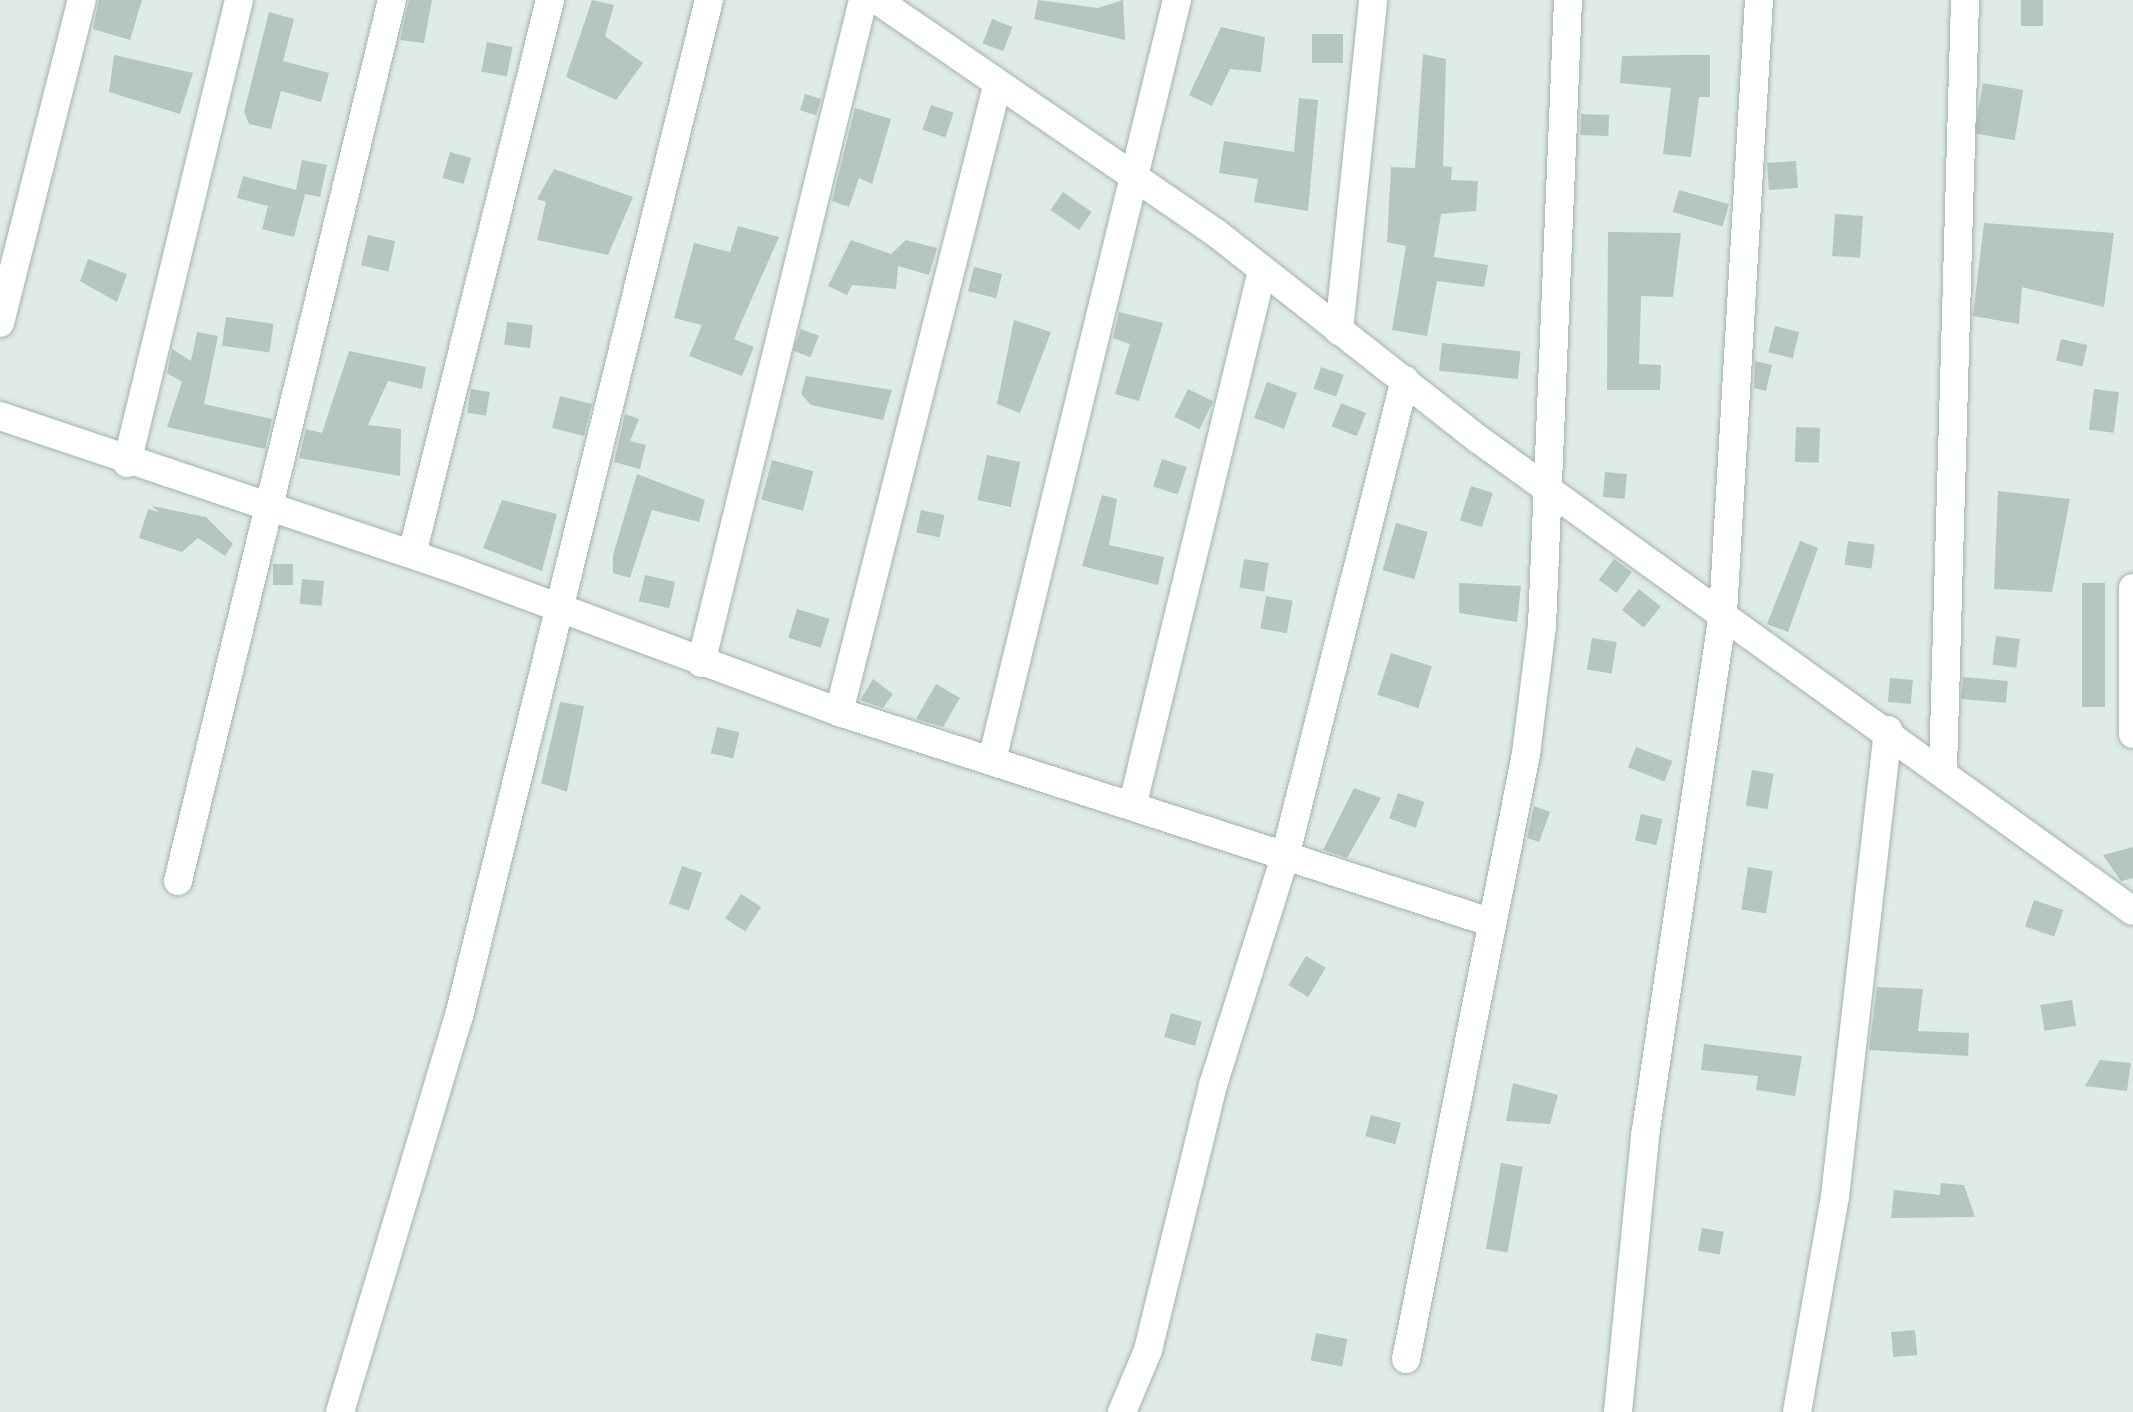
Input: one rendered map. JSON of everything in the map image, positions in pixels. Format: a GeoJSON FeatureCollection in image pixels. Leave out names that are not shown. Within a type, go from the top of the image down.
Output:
{"type":"FeatureCollection","features":[{"type":"Feature","properties":{"kind":"street"},"geometry":{"type":"LineString","coordinates":[[0,322],[82,0]]}},
{"type":"Feature","properties":{"kind":"street"},"geometry":{"type":"LineString","coordinates":[[127,463],[239,0]]}},
{"type":"Feature","properties":{"kind":"street"},"geometry":{"type":"LineString","coordinates":[[178,881],[242,635],[264,506],[392,0]]}},
{"type":"Feature","properties":{"kind":"street"},"geometry":{"type":"LineString","coordinates":[[412,554],[550,0]]}},
{"type":"Feature","properties":{"kind":"street"},"geometry":{"type":"LineString","coordinates":[[340,1412],[459,1016],[708,0]]}},
{"type":"Feature","properties":{"kind":"street"},"geometry":{"type":"LineString","coordinates":[[701,663],[863,0]]}},
{"type":"Feature","properties":{"kind":"street"},"geometry":{"type":"LineString","coordinates":[[877,0],[913,12],[996,90],[1262,270],[1405,380],[1943,768],[2133,911]]}},
{"type":"Feature","properties":{"kind":"street"},"geometry":{"type":"LineString","coordinates":[[992,760],[1176,0]]}},
{"type":"Feature","properties":{"kind":"street"},"geometry":{"type":"LineString","coordinates":[[1339,330],[1374,0]]}},
{"type":"Feature","properties":{"kind":"street"},"geometry":{"type":"LineString","coordinates":[[1406,1359],[1487,921],[1526,754],[1542,626],[1568,0]]}},
{"type":"Feature","properties":{"kind":"street"},"geometry":{"type":"LineString","coordinates":[[1618,1412],[1645,1136],[1722,612],[1758,0]]}},
{"type":"Feature","properties":{"kind":"street"},"geometry":{"type":"LineString","coordinates":[[1943,768],[1965,0]]}},
{"type":"Feature","properties":{"kind":"street"},"geometry":{"type":"LineString","coordinates":[[838,712],[996,90]]}},
{"type":"Feature","properties":{"kind":"street"},"geometry":{"type":"LineString","coordinates":[[1133,803],[1262,270]]}},
{"type":"Feature","properties":{"kind":"street"},"geometry":{"type":"LineString","coordinates":[[1122,1412],[1148,1350],[1212,1085],[1285,857],[1405,380]]}},
{"type":"Feature","properties":{"kind":"street"},"geometry":{"type":"LineString","coordinates":[[0,416],[127,463],[412,554],[838,712],[1133,803],[1285,857],[1487,921]]}},
{"type":"Feature","properties":{"kind":"street"},"geometry":{"type":"LineString","coordinates":[[2133,588],[2133,734]]}},
{"type":"Feature","properties":{"kind":"street"},"geometry":{"type":"LineString","coordinates":[[1797,1412],[1835,1196],[1888,730]]}},
{"type":"Feature","properties":{"kind":"building"},"geometry":{"type":"Polygon","coordinates":[[[99,0],[142,0],[130,40],[93,29],[99,0]]]}},
{"type":"Feature","properties":{"kind":"building"},"geometry":{"type":"Polygon","coordinates":[[[409,0],[432,0],[424,43],[400,40],[409,0]]]}},
{"type":"Feature","properties":{"kind":"building"},"geometry":{"type":"Polygon","coordinates":[[[592,0],[614,5],[605,36],[643,63],[616,100],[566,77],[592,0]]]}},
{"type":"Feature","properties":{"kind":"building"},"geometry":{"type":"Polygon","coordinates":[[[1038,0],[1098,8],[1123,0],[1125,40],[1034,19],[1038,0]]]}},
{"type":"Feature","properties":{"kind":"building"},"geometry":{"type":"Polygon","coordinates":[[[2021,0],[2043,0],[2043,26],[2021,26],[2021,0]]]}},
{"type":"Feature","properties":{"kind":"building"},"geometry":{"type":"Polygon","coordinates":[[[269,12],[294,19],[283,61],[329,73],[321,102],[281,91],[271,129],[249,124],[244,112],[269,12]]]}},
{"type":"Feature","properties":{"kind":"building"},"geometry":{"type":"Polygon","coordinates":[[[992,19],[1013,27],[1003,51],[983,43],[992,19]]]}},
{"type":"Feature","properties":{"kind":"building"},"geometry":{"type":"Polygon","coordinates":[[[1221,27],[1265,37],[1261,72],[1230,69],[1212,106],[1189,95],[1221,27]]]}},
{"type":"Feature","properties":{"kind":"building"},"geometry":{"type":"Polygon","coordinates":[[[1312,34],[1343,34],[1343,63],[1312,63],[1312,34]]]}},
{"type":"Feature","properties":{"kind":"building"},"geometry":{"type":"Polygon","coordinates":[[[487,42],[513,47],[507,76],[481,71],[487,42]]]}},
{"type":"Feature","properties":{"kind":"building"},"geometry":{"type":"Polygon","coordinates":[[[1423,54],[1446,59],[1443,166],[1452,167],[1451,180],[1478,181],[1476,211],[1441,214],[1434,257],[1488,265],[1484,287],[1437,281],[1427,336],[1392,330],[1406,246],[1387,242],[1391,167],[1415,168],[1423,54]]]}},
{"type":"Feature","properties":{"kind":"building"},"geometry":{"type":"Polygon","coordinates":[[[114,55],[193,73],[180,114],[109,92],[114,55]]]}},
{"type":"Feature","properties":{"kind":"building"},"geometry":{"type":"Polygon","coordinates":[[[1710,55],[1710,97],[1699,97],[1691,157],[1663,154],[1671,88],[1620,83],[1622,56],[1710,55]]]}},
{"type":"Feature","properties":{"kind":"building"},"geometry":{"type":"Polygon","coordinates":[[[1983,83],[2023,90],[2015,140],[1974,133],[1983,83]]]}},
{"type":"Feature","properties":{"kind":"building"},"geometry":{"type":"Polygon","coordinates":[[[805,94],[821,99],[816,115],[800,110],[805,94]]]}},
{"type":"Feature","properties":{"kind":"building"},"geometry":{"type":"Polygon","coordinates":[[[1299,98],[1318,100],[1308,211],[1254,202],[1258,179],[1219,173],[1224,141],[1294,152],[1299,98]]]}},
{"type":"Feature","properties":{"kind":"building"},"geometry":{"type":"Polygon","coordinates":[[[931,105],[954,113],[945,137],[923,130],[931,105]]]}},
{"type":"Feature","properties":{"kind":"building"},"geometry":{"type":"Polygon","coordinates":[[[855,108],[891,119],[872,184],[859,178],[849,207],[832,201],[855,108]]]}},
{"type":"Feature","properties":{"kind":"building"},"geometry":{"type":"Polygon","coordinates":[[[1581,114],[1609,115],[1608,136],[1580,135],[1581,114]]]}},
{"type":"Feature","properties":{"kind":"building"},"geometry":{"type":"Polygon","coordinates":[[[450,152],[471,158],[464,184],[443,178],[450,152]]]}},
{"type":"Feature","properties":{"kind":"building"},"geometry":{"type":"Polygon","coordinates":[[[302,160],[327,165],[320,197],[305,194],[294,237],[262,229],[268,206],[237,198],[243,176],[296,190],[302,160]]]}},
{"type":"Feature","properties":{"kind":"building"},"geometry":{"type":"Polygon","coordinates":[[[1796,161],[1798,188],[1769,190],[1767,163],[1796,161]]]}},
{"type":"Feature","properties":{"kind":"building"},"geometry":{"type":"Polygon","coordinates":[[[554,169],[633,197],[608,255],[537,240],[546,202],[537,199],[554,169]]]}},
{"type":"Feature","properties":{"kind":"building"},"geometry":{"type":"Polygon","coordinates":[[[1679,190],[1729,204],[1723,226],[1673,212],[1679,190]]]}},
{"type":"Feature","properties":{"kind":"building"},"geometry":{"type":"Polygon","coordinates":[[[1063,192],[1092,212],[1079,230],[1050,210],[1063,192]]]}},
{"type":"Feature","properties":{"kind":"building"},"geometry":{"type":"Polygon","coordinates":[[[1835,214],[1863,216],[1860,258],[1832,256],[1835,214]]]}},
{"type":"Feature","properties":{"kind":"building"},"geometry":{"type":"Polygon","coordinates":[[[1984,223],[2114,233],[2104,307],[2022,287],[2019,324],[1973,316],[1984,223]]]}},
{"type":"Feature","properties":{"kind":"building"},"geometry":{"type":"Polygon","coordinates":[[[738,226],[779,237],[734,339],[754,347],[742,376],[689,356],[702,325],[674,318],[694,243],[730,252],[738,226]]]}},
{"type":"Feature","properties":{"kind":"building"},"geometry":{"type":"Polygon","coordinates":[[[1608,232],[1681,233],[1673,297],[1641,296],[1639,364],[1661,365],[1660,390],[1607,390],[1608,232]]]}},
{"type":"Feature","properties":{"kind":"building"},"geometry":{"type":"Polygon","coordinates":[[[368,235],[395,241],[388,272],[361,265],[368,235]]]}},
{"type":"Feature","properties":{"kind":"building"},"geometry":{"type":"Polygon","coordinates":[[[851,240],[891,254],[906,240],[937,248],[929,275],[898,266],[896,289],[852,285],[847,295],[828,286],[851,240]]]}},
{"type":"Feature","properties":{"kind":"building"},"geometry":{"type":"Polygon","coordinates":[[[88,259],[127,274],[117,302],[80,281],[88,259]]]}},
{"type":"Feature","properties":{"kind":"building"},"geometry":{"type":"Polygon","coordinates":[[[974,267],[1002,274],[996,298],[968,291],[974,267]]]}},
{"type":"Feature","properties":{"kind":"building"},"geometry":{"type":"Polygon","coordinates":[[[1119,312],[1163,323],[1139,401],[1115,394],[1130,344],[1113,338],[1119,312]]]}},
{"type":"Feature","properties":{"kind":"building"},"geometry":{"type":"Polygon","coordinates":[[[226,317],[274,324],[269,352],[222,346],[226,317]]]}},
{"type":"Feature","properties":{"kind":"building"},"geometry":{"type":"Polygon","coordinates":[[[1014,320],[1051,332],[1020,413],[997,404],[1014,320]]]}},
{"type":"Feature","properties":{"kind":"building"},"geometry":{"type":"Polygon","coordinates":[[[507,322],[533,325],[530,348],[504,345],[507,322]]]}},
{"type":"Feature","properties":{"kind":"building"},"geometry":{"type":"Polygon","coordinates":[[[1775,326],[1799,332],[1793,358],[1768,352],[1775,326]]]}},
{"type":"Feature","properties":{"kind":"building"},"geometry":{"type":"Polygon","coordinates":[[[801,329],[819,336],[810,357],[793,350],[801,329]]]}},
{"type":"Feature","properties":{"kind":"building"},"geometry":{"type":"Polygon","coordinates":[[[197,332],[218,336],[204,404],[272,419],[265,449],[167,427],[182,382],[167,373],[172,349],[191,361],[197,332]]]}},
{"type":"Feature","properties":{"kind":"building"},"geometry":{"type":"Polygon","coordinates":[[[2061,339],[2087,345],[2082,367],[2056,360],[2061,339]]]}},
{"type":"Feature","properties":{"kind":"building"},"geometry":{"type":"Polygon","coordinates":[[[1442,343],[1521,351],[1518,379],[1439,371],[1442,343]]]}},
{"type":"Feature","properties":{"kind":"building"},"geometry":{"type":"Polygon","coordinates":[[[349,351],[426,367],[422,389],[388,381],[368,425],[401,429],[400,476],[299,458],[306,429],[322,433],[349,351]]]}},
{"type":"Feature","properties":{"kind":"building"},"geometry":{"type":"Polygon","coordinates":[[[1755,361],[1772,365],[1766,391],[1754,388],[1755,361]]]}},
{"type":"Feature","properties":{"kind":"building"},"geometry":{"type":"Polygon","coordinates":[[[1321,367],[1344,375],[1336,397],[1314,389],[1321,367]]]}},
{"type":"Feature","properties":{"kind":"building"},"geometry":{"type":"Polygon","coordinates":[[[806,376],[892,390],[883,420],[811,405],[801,394],[806,376]]]}},
{"type":"Feature","properties":{"kind":"building"},"geometry":{"type":"Polygon","coordinates":[[[1267,382],[1297,393],[1284,429],[1254,418],[1267,382]]]}},
{"type":"Feature","properties":{"kind":"building"},"geometry":{"type":"Polygon","coordinates":[[[471,389],[490,392],[486,416],[467,413],[471,389]]]}},
{"type":"Feature","properties":{"kind":"building"},"geometry":{"type":"Polygon","coordinates":[[[1188,389],[1213,401],[1200,429],[1174,417],[1188,389]]]}},
{"type":"Feature","properties":{"kind":"building"},"geometry":{"type":"Polygon","coordinates":[[[2094,389],[2119,392],[2114,433],[2089,430],[2094,389]]]}},
{"type":"Feature","properties":{"kind":"building"},"geometry":{"type":"Polygon","coordinates":[[[560,396],[592,404],[584,436],[552,428],[560,396]]]}},
{"type":"Feature","properties":{"kind":"building"},"geometry":{"type":"Polygon","coordinates":[[[1341,403],[1366,413],[1357,436],[1332,426],[1341,403]]]}},
{"type":"Feature","properties":{"kind":"building"},"geometry":{"type":"Polygon","coordinates":[[[625,414],[639,419],[630,441],[646,445],[640,469],[614,462],[625,414]]]}},
{"type":"Feature","properties":{"kind":"building"},"geometry":{"type":"Polygon","coordinates":[[[1796,427],[1820,428],[1819,463],[1795,462],[1796,427]]]}},
{"type":"Feature","properties":{"kind":"building"},"geometry":{"type":"Polygon","coordinates":[[[987,455],[1020,462],[1011,507],[977,500],[987,455]]]}},
{"type":"Feature","properties":{"kind":"building"},"geometry":{"type":"Polygon","coordinates":[[[1162,459],[1187,467],[1178,495],[1153,487],[1162,459]]]}},
{"type":"Feature","properties":{"kind":"building"},"geometry":{"type":"Polygon","coordinates":[[[772,460],[814,471],[803,511],[761,500],[772,460]]]}},
{"type":"Feature","properties":{"kind":"building"},"geometry":{"type":"Polygon","coordinates":[[[1605,472],[1627,474],[1625,499],[1603,497],[1605,472]]]}},
{"type":"Feature","properties":{"kind":"building"},"geometry":{"type":"Polygon","coordinates":[[[637,474],[705,500],[699,522],[652,510],[630,578],[613,573],[613,555],[637,474]]]}},
{"type":"Feature","properties":{"kind":"building"},"geometry":{"type":"Polygon","coordinates":[[[1471,486],[1493,493],[1482,527],[1460,520],[1471,486]]]}},
{"type":"Feature","properties":{"kind":"building"},"geometry":{"type":"Polygon","coordinates":[[[1998,491],[2070,499],[2052,592],[1994,589],[1998,491]]]}},
{"type":"Feature","properties":{"kind":"building"},"geometry":{"type":"Polygon","coordinates":[[[1102,495],[1117,499],[1109,545],[1164,557],[1158,585],[1082,566],[1102,495]]]}},
{"type":"Feature","properties":{"kind":"building"},"geometry":{"type":"Polygon","coordinates":[[[502,500],[557,514],[542,571],[483,548],[502,500]]]}},
{"type":"Feature","properties":{"kind":"building"},"geometry":{"type":"Polygon","coordinates":[[[152,506],[206,517],[233,544],[225,556],[198,538],[182,552],[139,538],[148,509],[159,512],[152,506]]]}},
{"type":"Feature","properties":{"kind":"building"},"geometry":{"type":"Polygon","coordinates":[[[921,510],[944,515],[940,537],[916,532],[921,510]]]}},
{"type":"Feature","properties":{"kind":"building"},"geometry":{"type":"Polygon","coordinates":[[[1396,523],[1428,532],[1414,579],[1382,570],[1396,523]]]}},
{"type":"Feature","properties":{"kind":"building"},"geometry":{"type":"Polygon","coordinates":[[[1800,541],[1818,548],[1788,632],[1767,624],[1800,541]]]}},
{"type":"Feature","properties":{"kind":"building"},"geometry":{"type":"Polygon","coordinates":[[[1848,541],[1875,545],[1871,569],[1845,565],[1848,541]]]}},
{"type":"Feature","properties":{"kind":"building"},"geometry":{"type":"Polygon","coordinates":[[[1244,559],[1269,563],[1264,592],[1239,588],[1244,559]]]}},
{"type":"Feature","properties":{"kind":"building"},"geometry":{"type":"Polygon","coordinates":[[[1614,559],[1632,572],[1617,593],[1599,580],[1614,559]]]}},
{"type":"Feature","properties":{"kind":"building"},"geometry":{"type":"Polygon","coordinates":[[[273,564],[293,564],[293,585],[273,585],[273,564]]]}},
{"type":"Feature","properties":{"kind":"building"},"geometry":{"type":"Polygon","coordinates":[[[645,575],[675,582],[669,608],[639,601],[645,575]]]}},
{"type":"Feature","properties":{"kind":"building"},"geometry":{"type":"Polygon","coordinates":[[[302,579],[324,581],[322,606],[300,604],[302,579]]]}},
{"type":"Feature","properties":{"kind":"building"},"geometry":{"type":"Polygon","coordinates":[[[1459,583],[1521,586],[1517,622],[1459,613],[1459,583]]]}},
{"type":"Feature","properties":{"kind":"building"},"geometry":{"type":"Polygon","coordinates":[[[2082,583],[2105,583],[2105,707],[2082,707],[2082,583]]]}},
{"type":"Feature","properties":{"kind":"building"},"geometry":{"type":"Polygon","coordinates":[[[1639,589],[1661,607],[1644,628],[1622,610],[1639,589]]]}},
{"type":"Feature","properties":{"kind":"building"},"geometry":{"type":"Polygon","coordinates":[[[1266,596],[1293,601],[1287,633],[1260,628],[1266,596]]]}},
{"type":"Feature","properties":{"kind":"building"},"geometry":{"type":"Polygon","coordinates":[[[797,609],[830,619],[821,648],[788,638],[797,609]]]}},
{"type":"Feature","properties":{"kind":"building"},"geometry":{"type":"Polygon","coordinates":[[[1996,636],[2020,639],[2016,668],[1992,665],[1996,636]]]}},
{"type":"Feature","properties":{"kind":"building"},"geometry":{"type":"Polygon","coordinates":[[[1592,638],[1617,642],[1612,674],[1587,670],[1592,638]]]}},
{"type":"Feature","properties":{"kind":"building"},"geometry":{"type":"Polygon","coordinates":[[[1391,653],[1432,666],[1418,708],[1377,695],[1391,653]]]}},
{"type":"Feature","properties":{"kind":"building"},"geometry":{"type":"Polygon","coordinates":[[[1963,677],[2008,681],[2006,703],[1961,699],[1963,677]]]}},
{"type":"Feature","properties":{"kind":"building"},"geometry":{"type":"Polygon","coordinates":[[[1890,678],[1913,680],[1911,704],[1888,702],[1890,678]]]}},
{"type":"Feature","properties":{"kind":"building"},"geometry":{"type":"Polygon","coordinates":[[[873,679],[893,694],[883,708],[860,700],[873,679]]]}},
{"type":"Feature","properties":{"kind":"building"},"geometry":{"type":"Polygon","coordinates":[[[936,684],[960,698],[943,727],[916,719],[936,684]]]}},
{"type":"Feature","properties":{"kind":"building"},"geometry":{"type":"Polygon","coordinates":[[[560,702],[584,706],[567,792],[541,783],[560,702]]]}},
{"type":"Feature","properties":{"kind":"building"},"geometry":{"type":"Polygon","coordinates":[[[717,727],[739,732],[733,758],[711,753],[717,727]]]}},
{"type":"Feature","properties":{"kind":"building"},"geometry":{"type":"Polygon","coordinates":[[[1636,747],[1672,761],[1665,782],[1628,768],[1636,747]]]}},
{"type":"Feature","properties":{"kind":"building"},"geometry":{"type":"Polygon","coordinates":[[[1752,770],[1774,774],[1767,809],[1746,805],[1752,770]]]}},
{"type":"Feature","properties":{"kind":"building"},"geometry":{"type":"Polygon","coordinates":[[[1354,788],[1381,798],[1347,858],[1323,850],[1354,788]]]}},
{"type":"Feature","properties":{"kind":"building"},"geometry":{"type":"Polygon","coordinates":[[[1398,793],[1424,802],[1416,828],[1389,819],[1398,793]]]}},
{"type":"Feature","properties":{"kind":"building"},"geometry":{"type":"Polygon","coordinates":[[[1534,806],[1550,812],[1539,842],[1527,838],[1534,806]]]}},
{"type":"Feature","properties":{"kind":"building"},"geometry":{"type":"Polygon","coordinates":[[[1641,814],[1662,819],[1656,845],[1635,840],[1641,814]]]}},
{"type":"Feature","properties":{"kind":"building"},"geometry":{"type":"Polygon","coordinates":[[[2133,847],[2133,878],[2121,881],[2103,855],[2133,847]]]}},
{"type":"Feature","properties":{"kind":"building"},"geometry":{"type":"Polygon","coordinates":[[[682,866],[702,873],[689,911],[669,904],[682,866]]]}},
{"type":"Feature","properties":{"kind":"building"},"geometry":{"type":"Polygon","coordinates":[[[1748,867],[1773,871],[1766,913],[1741,909],[1748,867]]]}},
{"type":"Feature","properties":{"kind":"building"},"geometry":{"type":"Polygon","coordinates":[[[741,894],[761,907],[745,931],[725,918],[741,894]]]}},
{"type":"Feature","properties":{"kind":"building"},"geometry":{"type":"Polygon","coordinates":[[[2034,900],[2063,910],[2054,937],[2025,926],[2034,900]]]}},
{"type":"Feature","properties":{"kind":"building"},"geometry":{"type":"Polygon","coordinates":[[[1306,956],[1326,968],[1308,997],[1288,985],[1306,956]]]}},
{"type":"Feature","properties":{"kind":"building"},"geometry":{"type":"Polygon","coordinates":[[[1877,987],[1923,989],[1918,1031],[1969,1033],[1968,1056],[1869,1050],[1877,987]]]}},
{"type":"Feature","properties":{"kind":"building"},"geometry":{"type":"Polygon","coordinates":[[[2072,1000],[2076,1026],[2044,1031],[2040,1005],[2072,1000]]]}},
{"type":"Feature","properties":{"kind":"building"},"geometry":{"type":"Polygon","coordinates":[[[1171,1013],[1202,1022],[1195,1046],[1164,1037],[1171,1013]]]}},
{"type":"Feature","properties":{"kind":"building"},"geometry":{"type":"Polygon","coordinates":[[[1704,1044],[1802,1056],[1795,1096],[1756,1090],[1758,1076],[1701,1070],[1704,1044]]]}},
{"type":"Feature","properties":{"kind":"building"},"geometry":{"type":"Polygon","coordinates":[[[2100,1060],[2131,1063],[2127,1091],[2085,1086],[2100,1060]]]}},
{"type":"Feature","properties":{"kind":"building"},"geometry":{"type":"Polygon","coordinates":[[[1513,1083],[1558,1095],[1550,1124],[1506,1121],[1513,1083]]]}},
{"type":"Feature","properties":{"kind":"building"},"geometry":{"type":"Polygon","coordinates":[[[1371,1115],[1401,1123],[1395,1144],[1365,1136],[1371,1115]]]}},
{"type":"Feature","properties":{"kind":"building"},"geometry":{"type":"Polygon","coordinates":[[[1501,1163],[1523,1167],[1508,1252],[1486,1249],[1501,1163]]]}},
{"type":"Feature","properties":{"kind":"building"},"geometry":{"type":"Polygon","coordinates":[[[1941,1183],[1964,1185],[1975,1217],[1891,1218],[1894,1190],[1940,1195],[1941,1183]]]}},
{"type":"Feature","properties":{"kind":"building"},"geometry":{"type":"Polygon","coordinates":[[[1702,1228],[1724,1232],[1720,1254],[1698,1251],[1702,1228]]]}},
{"type":"Feature","properties":{"kind":"building"},"geometry":{"type":"Polygon","coordinates":[[[1915,1330],[1917,1355],[1893,1357],[1891,1332],[1915,1330]]]}},
{"type":"Feature","properties":{"kind":"building"},"geometry":{"type":"Polygon","coordinates":[[[1316,1333],[1347,1339],[1342,1367],[1311,1360],[1316,1333]]]}}]}
